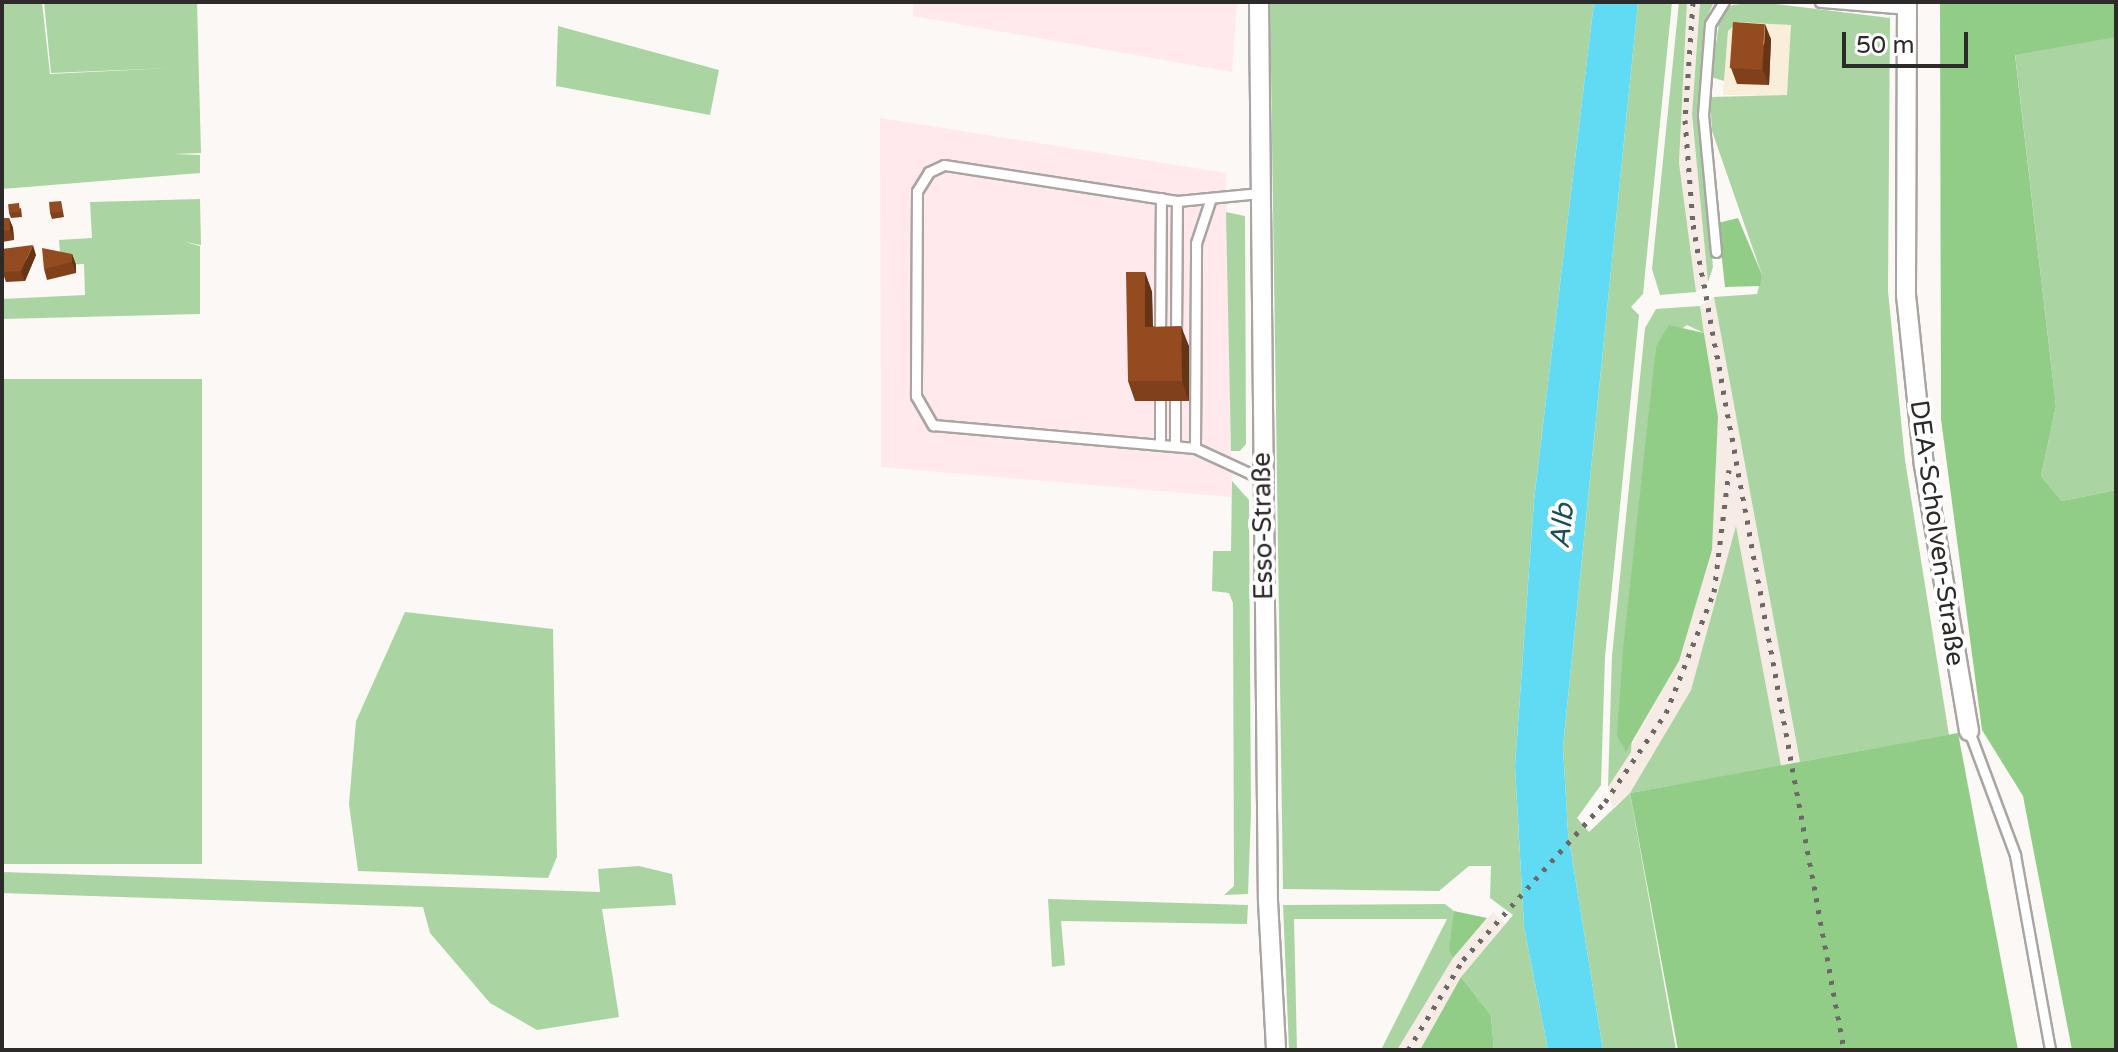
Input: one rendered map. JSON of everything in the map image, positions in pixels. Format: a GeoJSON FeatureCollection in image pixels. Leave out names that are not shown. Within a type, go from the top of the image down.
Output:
{"type":"FeatureCollection","features":[{"type":"Feature","properties":{"kind":"street","name":"Esso-Straße"},"geometry":{"type":"LineString","coordinates":[[1259,2],[1262,479],[1276,1050]]}},
{"type":"Feature","properties":{"kind":"street","name":"DEA-Scholven-Straße"},"geometry":{"type":"LineString","coordinates":[[1907,6],[1906,295],[1924,465],[1969,731]]}},
{"type":"Feature","properties":{"kind":"lane"},"geometry":{"type":"LineString","coordinates":[[1716,252],[1703,115],[1710,24],[1724,2]]}},
{"type":"Feature","properties":{"kind":"lane"},"geometry":{"type":"LineString","coordinates":[[1820,2],[1907,6]]}},
{"type":"Feature","properties":{"kind":"lane"},"geometry":{"type":"LineString","coordinates":[[1260,193],[1210,201],[1177,201],[944,165],[920,182],[917,207],[916,396],[923,418],[933,425],[1195,448],[1262,479]]}},
{"type":"Feature","properties":{"kind":"lane"},"geometry":{"type":"LineString","coordinates":[[1160,353],[1161,198]]}},
{"type":"Feature","properties":{"kind":"lane"},"geometry":{"type":"LineString","coordinates":[[1176,354],[1177,201]]}},
{"type":"Feature","properties":{"kind":"lane"},"geometry":{"type":"LineString","coordinates":[[1195,448],[1196,243],[1210,201]]}},
{"type":"Feature","properties":{"kind":"lane"},"geometry":{"type":"LineString","coordinates":[[1160,368],[1160,445]]}},
{"type":"Feature","properties":{"kind":"lane"},"geometry":{"type":"LineString","coordinates":[[1175,369],[1175,446]]}},
{"type":"Feature","properties":{"kind":"lane","name":"DEA-Scholven-Straße"},"geometry":{"type":"LineString","coordinates":[[1969,731],[2015,855],[2050,1050]]}},
{"type":"Feature","properties":{"kind":"shaded area"},"geometry":{"type":"Polygon","coordinates":[[[913,2],[1237,2],[1232,72],[913,16],[913,2]]]}},
{"type":"Feature","properties":{"kind":"shaded area"},"geometry":{"type":"Polygon","coordinates":[[[1687,2],[1700,2],[1692,114],[1708,282],[1696,292],[1679,163],[1687,2]]]}},
{"type":"Feature","properties":{"kind":"shaded area"},"geometry":{"type":"Polygon","coordinates":[[[1739,21],[1792,25],[1787,96],[1723,95],[1728,31],[1739,21]]]}},
{"type":"Feature","properties":{"kind":"shaded area"},"geometry":{"type":"Polygon","coordinates":[[[880,118],[1226,173],[1232,497],[881,467],[880,118]]]}},
{"type":"Feature","properties":{"kind":"shaded area"},"geometry":{"type":"Polygon","coordinates":[[[1714,297],[1800,762],[1833,1050],[1736,529],[1691,690],[1630,793],[1612,808],[1608,787],[1679,661],[1712,550],[1718,417],[1700,306],[1714,297]]]}},
{"type":"Feature","properties":{"kind":"shaded area"},"geometry":{"type":"Polygon","coordinates":[[[1493,912],[1505,924],[1461,977],[1420,1050],[1397,1050],[1434,980],[1493,912]]]}},
{"type":"Feature","properties":{"kind":"green space"},"geometry":{"type":"Polygon","coordinates":[[[2,2],[42,2],[50,74],[171,68],[51,73],[44,2],[197,2],[201,153],[174,154],[200,155],[200,173],[2,189],[2,2]]]}},
{"type":"Feature","properties":{"kind":"green space"},"geometry":{"type":"Polygon","coordinates":[[[1270,2],[1594,2],[1534,500],[1515,766],[1524,927],[1548,1050],[1494,1050],[1491,1015],[1461,977],[1513,915],[1490,898],[1491,866],[1469,866],[1439,891],[1283,889],[1270,2]]]}},
{"type":"Feature","properties":{"kind":"green space"},"geometry":{"type":"Polygon","coordinates":[[[1638,2],[1672,2],[1643,294],[1631,307],[1639,315],[1605,657],[1601,785],[1577,818],[1589,832],[1630,793],[1676,1050],[1603,1050],[1568,833],[1563,747],[1638,2]]]}},
{"type":"Feature","properties":{"kind":"green space"},"geometry":{"type":"Polygon","coordinates":[[[1679,2],[1687,2],[1679,163],[1696,292],[1660,295],[1652,269],[1679,2]]]}},
{"type":"Feature","properties":{"kind":"green space"},"geometry":{"type":"Polygon","coordinates":[[[1700,2],[1714,2],[1704,23],[1698,110],[1713,267],[1708,282],[1692,114],[1700,2]]]}},
{"type":"Feature","properties":{"kind":"green space"},"geometry":{"type":"Polygon","coordinates":[[[1759,2],[1890,18],[1888,291],[1905,460],[1949,735],[1800,762],[1714,297],[1757,294],[1762,275],[1712,131],[1710,97],[1787,95],[1791,25],[1738,22],[1728,31],[1724,81],[1711,77],[1720,17],[1732,5],[1759,2]]]}},
{"type":"Feature","properties":{"kind":"green space"},"geometry":{"type":"Polygon","coordinates":[[[1940,2],[2116,2],[2116,37],[2015,55],[2056,406],[2041,476],[2062,501],[2116,490],[2116,1050],[2072,1050],[2023,796],[1982,730],[1941,419],[1940,2]]]}},
{"type":"Feature","properties":{"kind":"green space"},"geometry":{"type":"Polygon","coordinates":[[[558,26],[719,70],[710,115],[556,86],[558,26]]]}},
{"type":"Feature","properties":{"kind":"green space"},"geometry":{"type":"Polygon","coordinates":[[[2097,36],[2116,37],[2116,490],[2062,501],[2041,476],[2056,406],[2015,54],[2097,36]]]}},
{"type":"Feature","properties":{"kind":"green space"},"geometry":{"type":"Polygon","coordinates":[[[200,199],[201,245],[185,242],[200,246],[200,314],[2,319],[2,299],[85,295],[84,264],[61,265],[59,240],[92,238],[90,202],[200,199]]]}},
{"type":"Feature","properties":{"kind":"green space"},"geometry":{"type":"Polygon","coordinates":[[[1226,212],[1245,216],[1246,444],[1240,451],[1231,451],[1226,212]]]}},
{"type":"Feature","properties":{"kind":"green space"},"geometry":{"type":"Polygon","coordinates":[[[1738,218],[1762,275],[1760,286],[1725,287],[1718,223],[1738,218]]]}},
{"type":"Feature","properties":{"kind":"green space"},"geometry":{"type":"Polygon","coordinates":[[[1700,306],[1704,333],[1687,325],[1656,346],[1631,752],[1608,787],[1612,656],[1645,328],[1656,309],[1700,306]]]}},
{"type":"Feature","properties":{"kind":"green space"},"geometry":{"type":"Polygon","coordinates":[[[1669,325],[1704,333],[1718,417],[1712,550],[1679,661],[1626,752],[1617,736],[1623,649],[1656,346],[1669,325]]]}},
{"type":"Feature","properties":{"kind":"green space"},"geometry":{"type":"Polygon","coordinates":[[[2,379],[202,379],[202,864],[2,864],[2,379]]]}},
{"type":"Feature","properties":{"kind":"green space"},"geometry":{"type":"Polygon","coordinates":[[[1232,481],[1249,500],[1251,812],[1248,894],[1224,895],[1234,886],[1233,603],[1229,593],[1212,591],[1213,551],[1231,551],[1232,481]]]}},
{"type":"Feature","properties":{"kind":"green space"},"geometry":{"type":"Polygon","coordinates":[[[1736,526],[1781,766],[1630,793],[1691,690],[1736,526]]]}},
{"type":"Feature","properties":{"kind":"green space"},"geometry":{"type":"Polygon","coordinates":[[[405,612],[553,629],[557,857],[548,878],[358,871],[349,804],[356,721],[405,612]]]}},
{"type":"Feature","properties":{"kind":"green space"},"geometry":{"type":"Polygon","coordinates":[[[1958,733],[2018,1050],[1678,1050],[1630,793],[1958,733]]]}},
{"type":"Feature","properties":{"kind":"green space"},"geometry":{"type":"Polygon","coordinates":[[[639,866],[672,874],[676,905],[602,909],[619,1017],[537,1030],[490,1003],[430,933],[423,907],[2,893],[2,872],[600,892],[598,869],[639,866]]]}},
{"type":"Feature","properties":{"kind":"green space"},"geometry":{"type":"Polygon","coordinates":[[[1048,899],[1248,905],[1247,924],[1061,921],[1065,965],[1052,967],[1048,899]]]}},
{"type":"Feature","properties":{"kind":"green space"},"geometry":{"type":"Polygon","coordinates":[[[1445,904],[1454,911],[1453,958],[1397,1050],[1381,1050],[1447,919],[1294,919],[1297,1050],[1289,1050],[1283,905],[1445,904]]]}},
{"type":"Feature","properties":{"kind":"green space"},"geometry":{"type":"Polygon","coordinates":[[[1454,911],[1487,918],[1453,958],[1449,950],[1454,911]]]}},
{"type":"Feature","properties":{"kind":"green space"},"geometry":{"type":"Polygon","coordinates":[[[1461,977],[1491,1015],[1494,1050],[1420,1050],[1461,977]]]}},
{"type":"Feature","properties":{"kind":"water","name":"Alb"},"geometry":{"type":"Polygon","coordinates":[[[1594,2],[1638,2],[1563,747],[1568,833],[1603,1050],[1548,1050],[1524,927],[1515,766],[1534,500],[1594,2]]]}},
{"type":"Feature","properties":{"kind":"building"},"geometry":{"type":"Polygon","coordinates":[[[1733,22],[1765,24],[1762,70],[1730,68],[1733,22]]]}},
{"type":"Feature","properties":{"kind":"building"},"geometry":{"type":"Polygon","coordinates":[[[61,201],[62,212],[50,213],[49,202],[61,201]]]}},
{"type":"Feature","properties":{"kind":"building"},"geometry":{"type":"Polygon","coordinates":[[[19,203],[20,212],[9,213],[8,204],[19,203]]]}},
{"type":"Feature","properties":{"kind":"building"},"geometry":{"type":"Polygon","coordinates":[[[2,218],[9,218],[10,230],[2,231],[2,218]]]}},
{"type":"Feature","properties":{"kind":"building"},"geometry":{"type":"Polygon","coordinates":[[[33,245],[21,271],[2,272],[2,249],[33,245]]]}},
{"type":"Feature","properties":{"kind":"building"},"geometry":{"type":"Polygon","coordinates":[[[42,248],[72,254],[72,262],[44,269],[42,248]]]}},
{"type":"Feature","properties":{"kind":"building"},"geometry":{"type":"Polygon","coordinates":[[[1126,272],[1145,272],[1145,327],[1181,326],[1182,381],[1128,381],[1126,272]]]}},
{"type":"Feature","properties":{"kind":"railway"},"geometry":{"type":"LineString","coordinates":[[1693,2],[1685,120],[1693,225],[1844,1050]]}},
{"type":"Feature","properties":{"kind":"railway"},"geometry":{"type":"LineString","coordinates":[[1408,1050],[1463,960],[1605,802],[1666,713],[1714,592],[1729,470]]}}]}
